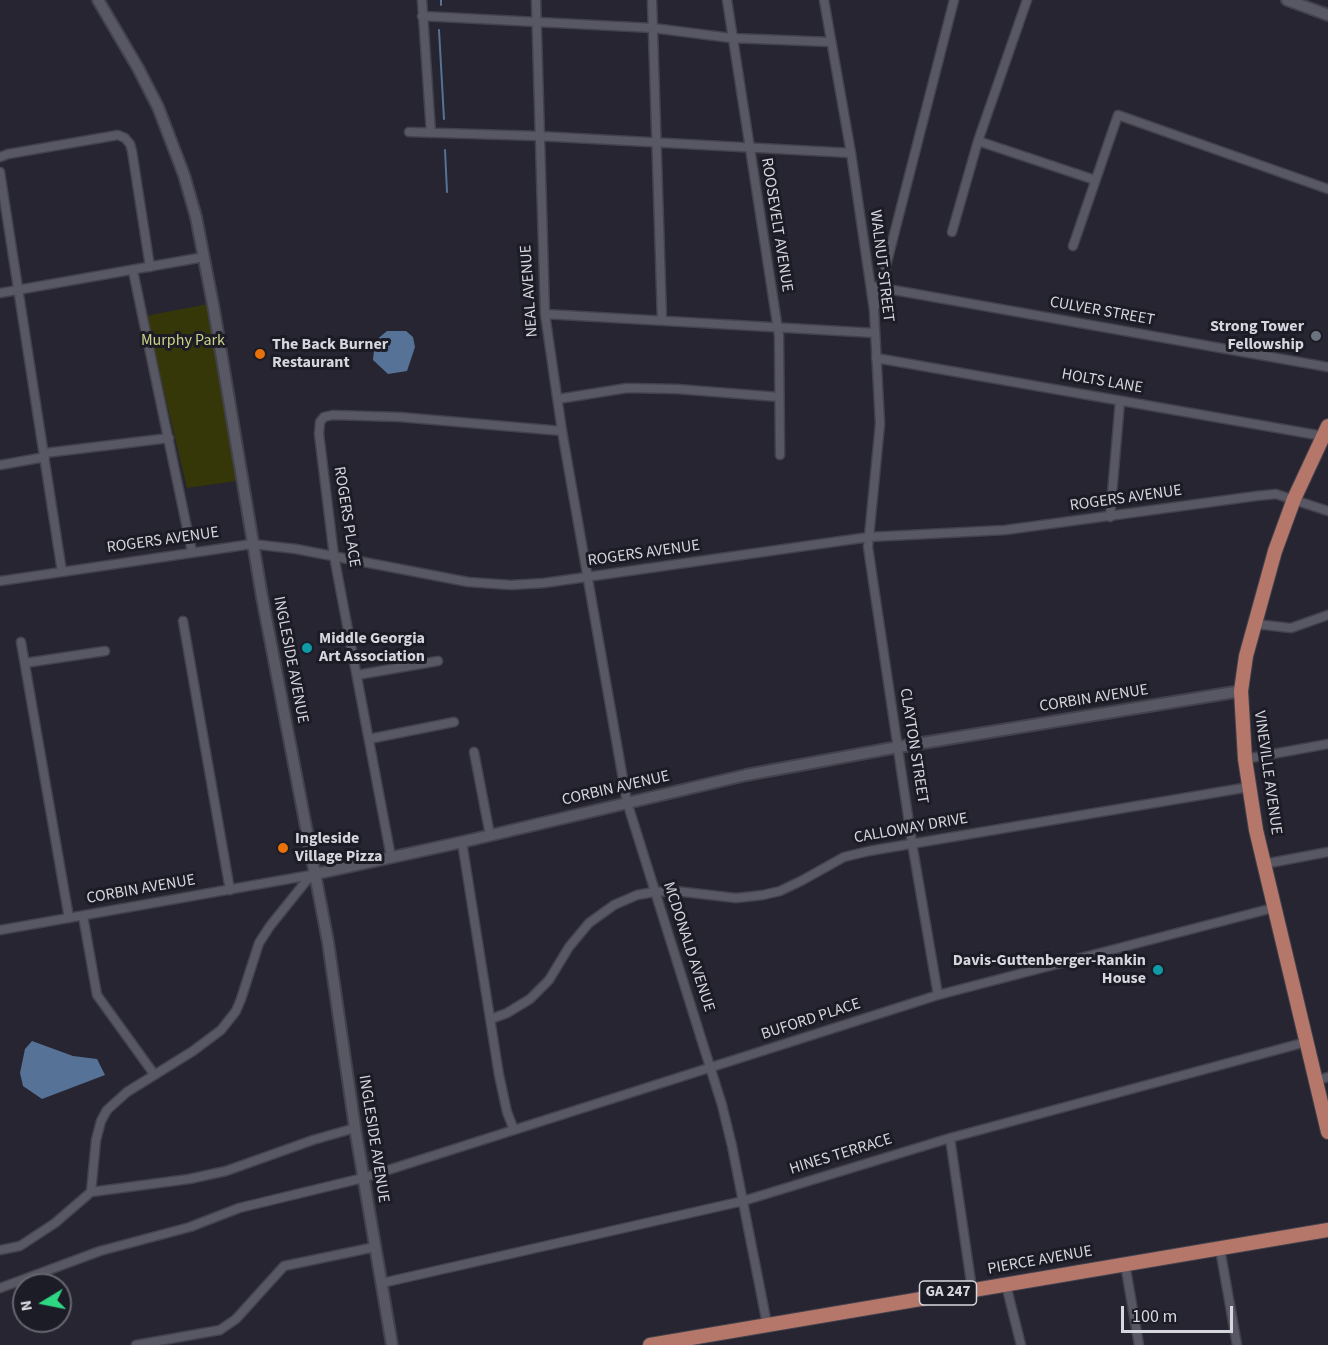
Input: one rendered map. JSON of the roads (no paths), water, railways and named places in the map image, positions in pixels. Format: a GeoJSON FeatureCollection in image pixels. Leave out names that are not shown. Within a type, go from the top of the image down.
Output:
{"type":"FeatureCollection","features":[{"type":"Feature","properties":{"kind":"main road","name":"VINEVILLE AVENUE"},"geometry":{"type":"LineString","coordinates":[[1325,431],[1293,499],[1275,551],[1246,657],[1241,691],[1245,759],[1264,864],[1306,1042],[1322,1079],[1328,1132]]}},
{"type":"Feature","properties":{"kind":"main road","name":"PIERCE AVENUE"},"geometry":{"type":"LineString","coordinates":[[650,1345],[1328,1230]]}},
{"type":"Feature","properties":{"kind":"street","name":"INGLESIDE AVENUE"},"geometry":{"type":"LineString","coordinates":[[98,0],[138,68],[166,125],[196,217],[252,544],[328,942],[355,1128],[392,1345]]}},
{"type":"Feature","properties":{"kind":"street"},"geometry":{"type":"LineString","coordinates":[[422,0],[431,133]]}},
{"type":"Feature","properties":{"kind":"street","name":"NEAL AVENUE"},"geometry":{"type":"LineString","coordinates":[[536,0],[538,136],[545,314],[562,431],[589,577]]}},
{"type":"Feature","properties":{"kind":"street"},"geometry":{"type":"LineString","coordinates":[[652,0],[662,320]]}},
{"type":"Feature","properties":{"kind":"street","name":"ROOSEVELT AVENUE"},"geometry":{"type":"LineString","coordinates":[[727,0],[777,328],[780,456]]}},
{"type":"Feature","properties":{"kind":"street","name":"WALNUT STREET"},"geometry":{"type":"LineString","coordinates":[[875,287],[954,0]]}},
{"type":"Feature","properties":{"kind":"street"},"geometry":{"type":"LineString","coordinates":[[952,232],[978,141],[1027,0]]}},
{"type":"Feature","properties":{"kind":"street"},"geometry":{"type":"LineString","coordinates":[[1287,0],[1328,15]]}},
{"type":"Feature","properties":{"kind":"street","name":"WALNUT STREET"},"geometry":{"type":"LineString","coordinates":[[822,1],[875,287],[880,432],[869,537]]}},
{"type":"Feature","properties":{"kind":"street"},"geometry":{"type":"LineString","coordinates":[[422,16],[653,28],[731,38],[831,42]]}},
{"type":"Feature","properties":{"kind":"street"},"geometry":{"type":"LineString","coordinates":[[1073,246],[1118,116],[1328,189]]}},
{"type":"Feature","properties":{"kind":"street"},"geometry":{"type":"LineString","coordinates":[[409,132],[538,136],[851,153]]}},
{"type":"Feature","properties":{"kind":"street"},"geometry":{"type":"LineString","coordinates":[[0,158],[8,154],[118,135],[125,138],[132,151],[150,267]]}},
{"type":"Feature","properties":{"kind":"street"},"geometry":{"type":"LineString","coordinates":[[978,141],[1095,180]]}},
{"type":"Feature","properties":{"kind":"street"},"geometry":{"type":"LineString","coordinates":[[0,172],[62,572]]}},
{"type":"Feature","properties":{"kind":"street"},"geometry":{"type":"LineString","coordinates":[[0,293],[204,257]]}},
{"type":"Feature","properties":{"kind":"street"},"geometry":{"type":"LineString","coordinates":[[133,271],[192,552]]}},
{"type":"Feature","properties":{"kind":"street","name":"CULVER STREET"},"geometry":{"type":"LineString","coordinates":[[875,287],[1328,367]]}},
{"type":"Feature","properties":{"kind":"street"},"geometry":{"type":"LineString","coordinates":[[545,314],[875,333]]}},
{"type":"Feature","properties":{"kind":"street","name":"HOLTS LANE"},"geometry":{"type":"LineString","coordinates":[[876,358],[1120,401],[1325,431]]}},
{"type":"Feature","properties":{"kind":"street"},"geometry":{"type":"LineString","coordinates":[[558,399],[627,388],[677,389],[779,397]]}},
{"type":"Feature","properties":{"kind":"street"},"geometry":{"type":"LineString","coordinates":[[1110,517],[1120,401]]}},
{"type":"Feature","properties":{"kind":"street","name":"ROGERS PLACE"},"geometry":{"type":"LineString","coordinates":[[391,857],[334,556],[318,427],[324,417],[333,415],[399,417],[562,431]]}},
{"type":"Feature","properties":{"kind":"street"},"geometry":{"type":"LineString","coordinates":[[0,465],[45,455],[169,438]]}},
{"type":"Feature","properties":{"kind":"street","name":"ROGERS AVENUE"},"geometry":{"type":"LineString","coordinates":[[0,581],[252,544],[296,549],[484,584],[544,583],[869,537],[1005,530],[1276,494],[1328,511]]}},
{"type":"Feature","properties":{"kind":"street","name":"CLAYTON STREET"},"geometry":{"type":"LineString","coordinates":[[869,537],[868,547],[912,843],[938,995]]}},
{"type":"Feature","properties":{"kind":"street","name":"MCDONALD AVENUE"},"geometry":{"type":"LineString","coordinates":[[589,577],[627,802],[711,1068],[732,1146],[767,1324]]}},
{"type":"Feature","properties":{"kind":"street"},"geometry":{"type":"LineString","coordinates":[[1255,624],[1292,628],[1328,615]]}},
{"type":"Feature","properties":{"kind":"street"},"geometry":{"type":"LineString","coordinates":[[183,621],[231,890]]}},
{"type":"Feature","properties":{"kind":"street"},"geometry":{"type":"LineString","coordinates":[[21,642],[69,918]]}},
{"type":"Feature","properties":{"kind":"street"},"geometry":{"type":"LineString","coordinates":[[25,663],[105,651]]}},
{"type":"Feature","properties":{"kind":"street"},"geometry":{"type":"LineString","coordinates":[[357,675],[438,661]]}},
{"type":"Feature","properties":{"kind":"street","name":"CORBIN AVENUE"},"geometry":{"type":"LineString","coordinates":[[0,930],[315,874],[746,775],[898,747],[1241,691]]}},
{"type":"Feature","properties":{"kind":"street"},"geometry":{"type":"LineString","coordinates":[[369,739],[453,722]]}},
{"type":"Feature","properties":{"kind":"street"},"geometry":{"type":"LineString","coordinates":[[1245,759],[1328,744]]}},
{"type":"Feature","properties":{"kind":"street"},"geometry":{"type":"LineString","coordinates":[[474,752],[490,835]]}},
{"type":"Feature","properties":{"kind":"street","name":"CALLOWAY DRIVE"},"geometry":{"type":"LineString","coordinates":[[491,1018],[507,1013],[531,999],[549,980],[569,947],[589,923],[614,905],[637,896],[675,891],[736,898],[763,895],[780,891],[844,857],[912,843],[1249,787]]}},
{"type":"Feature","properties":{"kind":"street"},"geometry":{"type":"LineString","coordinates":[[462,842],[503,1093],[514,1130]]}},
{"type":"Feature","properties":{"kind":"street"},"geometry":{"type":"LineString","coordinates":[[1264,864],[1328,852]]}},
{"type":"Feature","properties":{"kind":"street"},"geometry":{"type":"LineString","coordinates":[[91,1192],[94,1151],[101,1121],[107,1110],[117,1099],[214,1037],[230,1020],[242,999],[259,944],[270,926],[307,880],[315,874]]}},
{"type":"Feature","properties":{"kind":"street","name":"BUFORD PLACE"},"geometry":{"type":"LineString","coordinates":[[0,1288],[80,1258],[190,1227],[238,1208],[363,1178],[938,995],[1273,908]]}},
{"type":"Feature","properties":{"kind":"street"},"geometry":{"type":"LineString","coordinates":[[83,916],[97,995],[154,1074]]}},
{"type":"Feature","properties":{"kind":"street","name":"HINES TERRACE"},"geometry":{"type":"LineString","coordinates":[[382,1283],[743,1201],[950,1138],[1306,1042]]}},
{"type":"Feature","properties":{"kind":"street"},"geometry":{"type":"LineString","coordinates":[[0,1250],[20,1246],[55,1223],[91,1192],[189,1179],[226,1171],[312,1140],[355,1128]]}},
{"type":"Feature","properties":{"kind":"street"},"geometry":{"type":"LineString","coordinates":[[950,1138],[972,1289]]}},
{"type":"Feature","properties":{"kind":"street"},"geometry":{"type":"LineString","coordinates":[[136,1345],[220,1329],[236,1319],[284,1266],[375,1247]]}},
{"type":"Feature","properties":{"kind":"street"},"geometry":{"type":"LineString","coordinates":[[1220,1249],[1237,1345]]}},
{"type":"Feature","properties":{"kind":"street"},"geometry":{"type":"LineString","coordinates":[[1125,1264],[1139,1345]]}},
{"type":"Feature","properties":{"kind":"street"},"geometry":{"type":"LineString","coordinates":[[1006,1285],[1021,1345]]}},
{"type":"Feature","properties":{"kind":"water"},"geometry":{"type":"Polygon","coordinates":[[[387,331],[406,331],[413,337],[415,347],[407,371],[388,374],[373,360],[375,341],[387,331]]]}},
{"type":"Feature","properties":{"kind":"water"},"geometry":{"type":"Polygon","coordinates":[[[32,1041],[73,1056],[97,1059],[105,1075],[42,1099],[23,1086],[20,1073],[25,1049],[32,1041]]]}},
{"type":"Feature","properties":{"kind":"waterway"},"geometry":{"type":"LineString","coordinates":[[441,0],[441,5]]}},
{"type":"Feature","properties":{"kind":"waterway"},"geometry":{"type":"LineString","coordinates":[[439,30],[444,119]]}},
{"type":"Feature","properties":{"kind":"waterway"},"geometry":{"type":"LineString","coordinates":[[445,150],[447,192]]}},
{"type":"Feature","properties":{"kind":"place","name":"Strong Tower Fellowship"},"geometry":{"type":"Point","coordinates":[1316,336]}},
{"type":"Feature","properties":{"kind":"place","name":"The Back Burner Restaurant"},"geometry":{"type":"Point","coordinates":[260,354]}},
{"type":"Feature","properties":{"kind":"place","name":"Middle Georgia Art Association"},"geometry":{"type":"Point","coordinates":[307,648]}},
{"type":"Feature","properties":{"kind":"place","name":"Ingleside Village Pizza"},"geometry":{"type":"Point","coordinates":[283,848]}},
{"type":"Feature","properties":{"kind":"place","name":"Davis-Guttenberger-Rankin House"},"geometry":{"type":"Point","coordinates":[1158,970]}},
{"type":"Feature","properties":{"kind":"park label","name":"Murphy Park"},"geometry":{"type":"Point","coordinates":[183,341]}}]}
